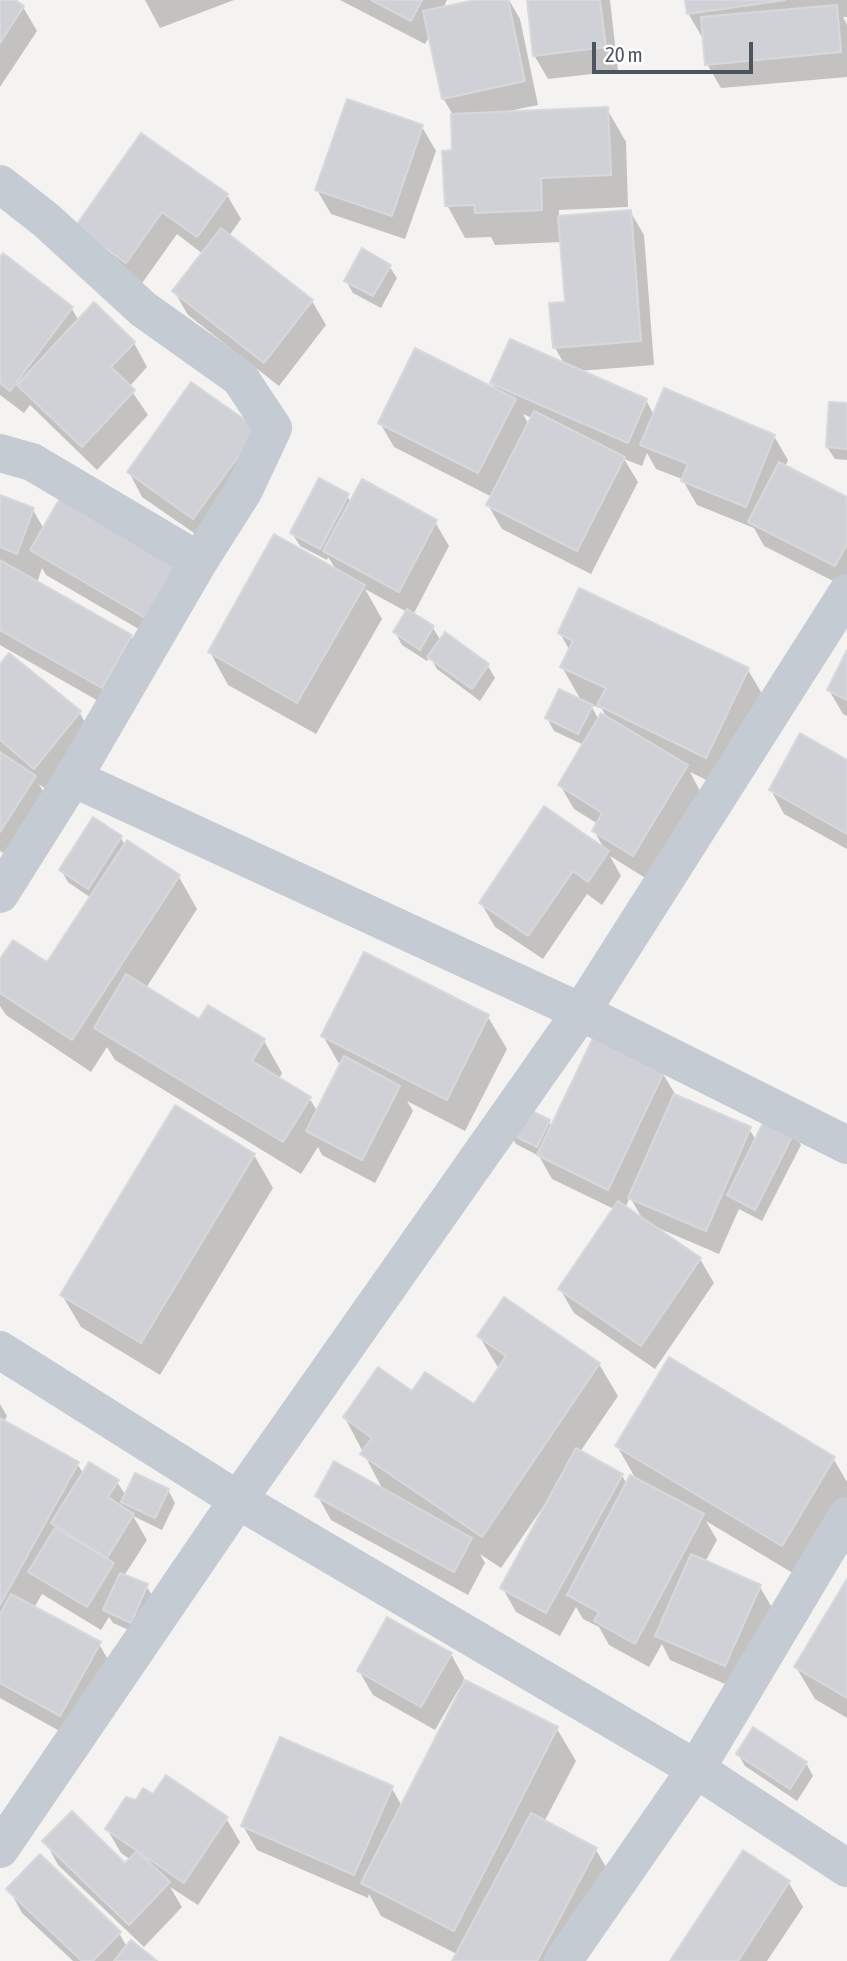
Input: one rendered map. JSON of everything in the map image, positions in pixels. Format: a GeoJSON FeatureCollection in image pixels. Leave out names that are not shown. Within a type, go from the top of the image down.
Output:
{"type":"FeatureCollection","features":[{"type":"Feature","properties":{"kind":"street"},"geometry":{"type":"LineString","coordinates":[[0,184],[46,220],[143,309],[240,378],[273,428],[244,490],[199,561],[73,778],[0,894]]}},
{"type":"Feature","properties":{"kind":"street"},"geometry":{"type":"LineString","coordinates":[[0,453],[32,461],[199,561]]}},
{"type":"Feature","properties":{"kind":"street"},"geometry":{"type":"LineString","coordinates":[[0,1849],[238,1500],[581,1012],[847,593]]}},
{"type":"Feature","properties":{"kind":"street"},"geometry":{"type":"LineString","coordinates":[[73,778],[581,1012],[847,1145]]}},
{"type":"Feature","properties":{"kind":"street"},"geometry":{"type":"LineString","coordinates":[[0,1350],[238,1500],[696,1769],[847,1868]]}},
{"type":"Feature","properties":{"kind":"street"},"geometry":{"type":"LineString","coordinates":[[563,1961],[696,1769],[847,1516]]}},
{"type":"Feature","properties":{"kind":"building"},"geometry":{"type":"Polygon","coordinates":[[[0,0],[15,0],[24,6],[0,43],[0,0]]]}},
{"type":"Feature","properties":{"kind":"building"},"geometry":{"type":"Polygon","coordinates":[[[371,0],[422,0],[411,21],[371,0]]]}},
{"type":"Feature","properties":{"kind":"building"},"geometry":{"type":"Polygon","coordinates":[[[475,0],[508,0],[525,81],[442,99],[423,11],[475,0]]]}},
{"type":"Feature","properties":{"kind":"building"},"geometry":{"type":"Polygon","coordinates":[[[527,0],[600,0],[606,47],[533,56],[527,0]]]}},
{"type":"Feature","properties":{"kind":"building"},"geometry":{"type":"Polygon","coordinates":[[[685,0],[785,0],[687,14],[685,0]]]}},
{"type":"Feature","properties":{"kind":"building"},"geometry":{"type":"Polygon","coordinates":[[[837,5],[841,52],[705,65],[701,17],[837,5]]]}},
{"type":"Feature","properties":{"kind":"building"},"geometry":{"type":"Polygon","coordinates":[[[347,99],[423,125],[392,216],[315,190],[347,99]]]}},
{"type":"Feature","properties":{"kind":"building"},"geometry":{"type":"Polygon","coordinates":[[[608,107],[611,175],[541,178],[542,210],[475,213],[474,205],[445,206],[442,151],[452,150],[451,114],[608,107]]]}},
{"type":"Feature","properties":{"kind":"building"},"geometry":{"type":"Polygon","coordinates":[[[141,133],[228,194],[197,237],[162,212],[126,263],[75,227],[141,133]]]}},
{"type":"Feature","properties":{"kind":"building"},"geometry":{"type":"Polygon","coordinates":[[[631,210],[641,341],[553,348],[549,303],[565,302],[558,216],[631,210]]]}},
{"type":"Feature","properties":{"kind":"building"},"geometry":{"type":"Polygon","coordinates":[[[221,228],[313,300],[264,363],[172,291],[221,228]]]}},
{"type":"Feature","properties":{"kind":"building"},"geometry":{"type":"Polygon","coordinates":[[[362,248],[391,265],[373,296],[344,281],[362,248]]]}},
{"type":"Feature","properties":{"kind":"building"},"geometry":{"type":"Polygon","coordinates":[[[3,253],[73,307],[10,391],[0,383],[0,257],[3,253]]]}},
{"type":"Feature","properties":{"kind":"building"},"geometry":{"type":"Polygon","coordinates":[[[94,302],[135,342],[111,367],[135,390],[82,447],[17,385],[94,302]]]}},
{"type":"Feature","properties":{"kind":"building"},"geometry":{"type":"Polygon","coordinates":[[[510,339],[647,399],[628,443],[490,383],[510,339]]]}},
{"type":"Feature","properties":{"kind":"building"},"geometry":{"type":"Polygon","coordinates":[[[415,348],[516,399],[478,473],[378,423],[415,348]]]}},
{"type":"Feature","properties":{"kind":"building"},"geometry":{"type":"Polygon","coordinates":[[[191,382],[258,429],[193,519],[127,472],[191,382]]]}},
{"type":"Feature","properties":{"kind":"building"},"geometry":{"type":"Polygon","coordinates":[[[664,388],[775,435],[746,507],[681,481],[688,464],[640,445],[664,388]]]}},
{"type":"Feature","properties":{"kind":"building"},"geometry":{"type":"Polygon","coordinates":[[[829,402],[847,403],[847,449],[826,447],[829,402]]]}},
{"type":"Feature","properties":{"kind":"building"},"geometry":{"type":"Polygon","coordinates":[[[534,411],[625,457],[577,551],[486,505],[534,411]]]}},
{"type":"Feature","properties":{"kind":"building"},"geometry":{"type":"Polygon","coordinates":[[[779,462],[847,497],[847,544],[835,566],[748,522],[779,462]]]}},
{"type":"Feature","properties":{"kind":"building"},"geometry":{"type":"Polygon","coordinates":[[[319,478],[349,494],[320,549],[290,533],[319,478]]]}},
{"type":"Feature","properties":{"kind":"building"},"geometry":{"type":"Polygon","coordinates":[[[362,479],[437,520],[399,592],[323,551],[362,479]]]}},
{"type":"Feature","properties":{"kind":"building"},"geometry":{"type":"Polygon","coordinates":[[[63,493],[181,562],[147,619],[30,550],[63,493]]]}},
{"type":"Feature","properties":{"kind":"building"},"geometry":{"type":"Polygon","coordinates":[[[0,495],[34,508],[17,554],[0,547],[0,495]]]}},
{"type":"Feature","properties":{"kind":"building"},"geometry":{"type":"Polygon","coordinates":[[[274,534],[365,585],[297,703],[208,652],[274,534]]]}},
{"type":"Feature","properties":{"kind":"building"},"geometry":{"type":"Polygon","coordinates":[[[0,560],[132,635],[102,688],[0,630],[0,560]]]}},
{"type":"Feature","properties":{"kind":"building"},"geometry":{"type":"Polygon","coordinates":[[[579,588],[749,668],[706,758],[597,705],[606,688],[560,667],[573,641],[558,633],[579,588]]]}},
{"type":"Feature","properties":{"kind":"building"},"geometry":{"type":"Polygon","coordinates":[[[407,609],[434,626],[420,650],[393,632],[407,609]]]}},
{"type":"Feature","properties":{"kind":"building"},"geometry":{"type":"Polygon","coordinates":[[[445,632],[489,664],[472,689],[427,657],[445,632]]]}},
{"type":"Feature","properties":{"kind":"building"},"geometry":{"type":"Polygon","coordinates":[[[847,650],[847,700],[827,690],[847,650]]]}},
{"type":"Feature","properties":{"kind":"building"},"geometry":{"type":"Polygon","coordinates":[[[9,653],[81,711],[34,769],[0,740],[0,664],[9,653]]]}},
{"type":"Feature","properties":{"kind":"building"},"geometry":{"type":"Polygon","coordinates":[[[559,689],[593,705],[578,734],[545,718],[559,689]]]}},
{"type":"Feature","properties":{"kind":"building"},"geometry":{"type":"Polygon","coordinates":[[[601,713],[688,765],[633,856],[592,831],[602,813],[558,785],[601,713]]]}},
{"type":"Feature","properties":{"kind":"building"},"geometry":{"type":"Polygon","coordinates":[[[800,733],[847,760],[847,834],[769,790],[800,733]]]}},
{"type":"Feature","properties":{"kind":"building"},"geometry":{"type":"Polygon","coordinates":[[[0,752],[36,776],[0,832],[0,752]]]}},
{"type":"Feature","properties":{"kind":"building"},"geometry":{"type":"Polygon","coordinates":[[[544,806],[609,851],[588,882],[573,871],[528,936],[479,903],[544,806]]]}},
{"type":"Feature","properties":{"kind":"building"},"geometry":{"type":"Polygon","coordinates":[[[93,817],[122,836],[88,889],[59,870],[93,817]]]}},
{"type":"Feature","properties":{"kind":"building"},"geometry":{"type":"Polygon","coordinates":[[[127,840],[180,875],[72,1040],[0,993],[0,959],[13,940],[47,962],[127,840]]]}},
{"type":"Feature","properties":{"kind":"building"},"geometry":{"type":"Polygon","coordinates":[[[364,952],[489,1015],[447,1100],[321,1036],[364,952]]]}},
{"type":"Feature","properties":{"kind":"building"},"geometry":{"type":"Polygon","coordinates":[[[126,974],[199,1019],[208,1005],[265,1039],[252,1061],[311,1097],[283,1142],[94,1028],[126,974]]]}},
{"type":"Feature","properties":{"kind":"building"},"geometry":{"type":"Polygon","coordinates":[[[593,1038],[664,1072],[608,1190],[537,1155],[593,1038]]]}},
{"type":"Feature","properties":{"kind":"building"},"geometry":{"type":"Polygon","coordinates":[[[344,1056],[400,1086],[362,1160],[306,1131],[344,1056]]]}},
{"type":"Feature","properties":{"kind":"building"},"geometry":{"type":"Polygon","coordinates":[[[674,1094],[751,1127],[706,1231],[628,1198],[674,1094]]]}},
{"type":"Feature","properties":{"kind":"building"},"geometry":{"type":"Polygon","coordinates":[[[175,1105],[255,1154],[141,1343],[60,1295],[175,1105]]]}},
{"type":"Feature","properties":{"kind":"building"},"geometry":{"type":"Polygon","coordinates":[[[520,1105],[550,1120],[537,1147],[507,1132],[520,1105]]]}},
{"type":"Feature","properties":{"kind":"building"},"geometry":{"type":"Polygon","coordinates":[[[766,1117],[795,1131],[755,1210],[727,1195],[766,1117]]]}},
{"type":"Feature","properties":{"kind":"building"},"geometry":{"type":"Polygon","coordinates":[[[618,1201],[701,1258],[641,1346],[558,1289],[618,1201]]]}},
{"type":"Feature","properties":{"kind":"building"},"geometry":{"type":"Polygon","coordinates":[[[504,1297],[600,1363],[482,1537],[360,1454],[372,1438],[343,1417],[378,1367],[412,1391],[425,1372],[474,1404],[506,1356],[477,1336],[504,1297]]]}},
{"type":"Feature","properties":{"kind":"building"},"geometry":{"type":"Polygon","coordinates":[[[669,1357],[835,1457],[782,1546],[615,1446],[669,1357]]]}},
{"type":"Feature","properties":{"kind":"building"},"geometry":{"type":"Polygon","coordinates":[[[0,1418],[79,1462],[0,1605],[0,1418]]]}},
{"type":"Feature","properties":{"kind":"building"},"geometry":{"type":"Polygon","coordinates":[[[576,1448],[623,1474],[546,1613],[500,1588],[576,1448]]]}},
{"type":"Feature","properties":{"kind":"building"},"geometry":{"type":"Polygon","coordinates":[[[334,1461],[472,1538],[454,1572],[315,1496],[334,1461]]]}},
{"type":"Feature","properties":{"kind":"building"},"geometry":{"type":"Polygon","coordinates":[[[89,1462],[119,1480],[108,1497],[134,1514],[107,1558],[51,1523],[89,1462]]]}},
{"type":"Feature","properties":{"kind":"building"},"geometry":{"type":"Polygon","coordinates":[[[135,1473],[169,1489],[155,1518],[121,1502],[135,1473]]]}},
{"type":"Feature","properties":{"kind":"building"},"geometry":{"type":"Polygon","coordinates":[[[630,1475],[704,1514],[635,1644],[594,1621],[599,1612],[567,1595],[630,1475]]]}},
{"type":"Feature","properties":{"kind":"building"},"geometry":{"type":"Polygon","coordinates":[[[55,1528],[114,1563],[87,1607],[28,1572],[55,1528]]]}},
{"type":"Feature","properties":{"kind":"building"},"geometry":{"type":"Polygon","coordinates":[[[691,1554],[761,1585],[725,1666],[655,1636],[691,1554]]]}},
{"type":"Feature","properties":{"kind":"building"},"geometry":{"type":"Polygon","coordinates":[[[120,1573],[148,1584],[131,1623],[103,1610],[120,1573]]]}},
{"type":"Feature","properties":{"kind":"building"},"geometry":{"type":"Polygon","coordinates":[[[847,1579],[847,1698],[794,1667],[847,1579]]]}},
{"type":"Feature","properties":{"kind":"building"},"geometry":{"type":"Polygon","coordinates":[[[11,1594],[101,1642],[60,1716],[0,1683],[0,1614],[11,1594]]]}},
{"type":"Feature","properties":{"kind":"building"},"geometry":{"type":"Polygon","coordinates":[[[387,1617],[452,1653],[421,1707],[357,1671],[387,1617]]]}},
{"type":"Feature","properties":{"kind":"building"},"geometry":{"type":"Polygon","coordinates":[[[465,1680],[558,1727],[454,1931],[361,1883],[465,1680]]]}},
{"type":"Feature","properties":{"kind":"building"},"geometry":{"type":"Polygon","coordinates":[[[753,1727],[807,1762],[790,1789],[736,1754],[753,1727]]]}},
{"type":"Feature","properties":{"kind":"building"},"geometry":{"type":"Polygon","coordinates":[[[280,1737],[393,1786],[354,1875],[241,1826],[280,1737]]]}},
{"type":"Feature","properties":{"kind":"building"},"geometry":{"type":"Polygon","coordinates":[[[166,1775],[228,1817],[184,1883],[105,1829],[126,1797],[136,1800],[143,1788],[153,1794],[166,1775]]]}},
{"type":"Feature","properties":{"kind":"building"},"geometry":{"type":"Polygon","coordinates":[[[72,1811],[125,1863],[137,1851],[170,1882],[129,1925],[42,1841],[72,1811]]]}},
{"type":"Feature","properties":{"kind":"building"},"geometry":{"type":"Polygon","coordinates":[[[531,1813],[597,1848],[537,1961],[452,1961],[531,1813]]]}},
{"type":"Feature","properties":{"kind":"building"},"geometry":{"type":"Polygon","coordinates":[[[743,1850],[790,1881],[738,1961],[670,1961],[743,1850]]]}},
{"type":"Feature","properties":{"kind":"building"},"geometry":{"type":"Polygon","coordinates":[[[40,1854],[121,1932],[93,1961],[82,1961],[6,1889],[40,1854]]]}},
{"type":"Feature","properties":{"kind":"building"},"geometry":{"type":"Polygon","coordinates":[[[131,1940],[157,1961],[114,1961],[131,1940]]]}}]}
